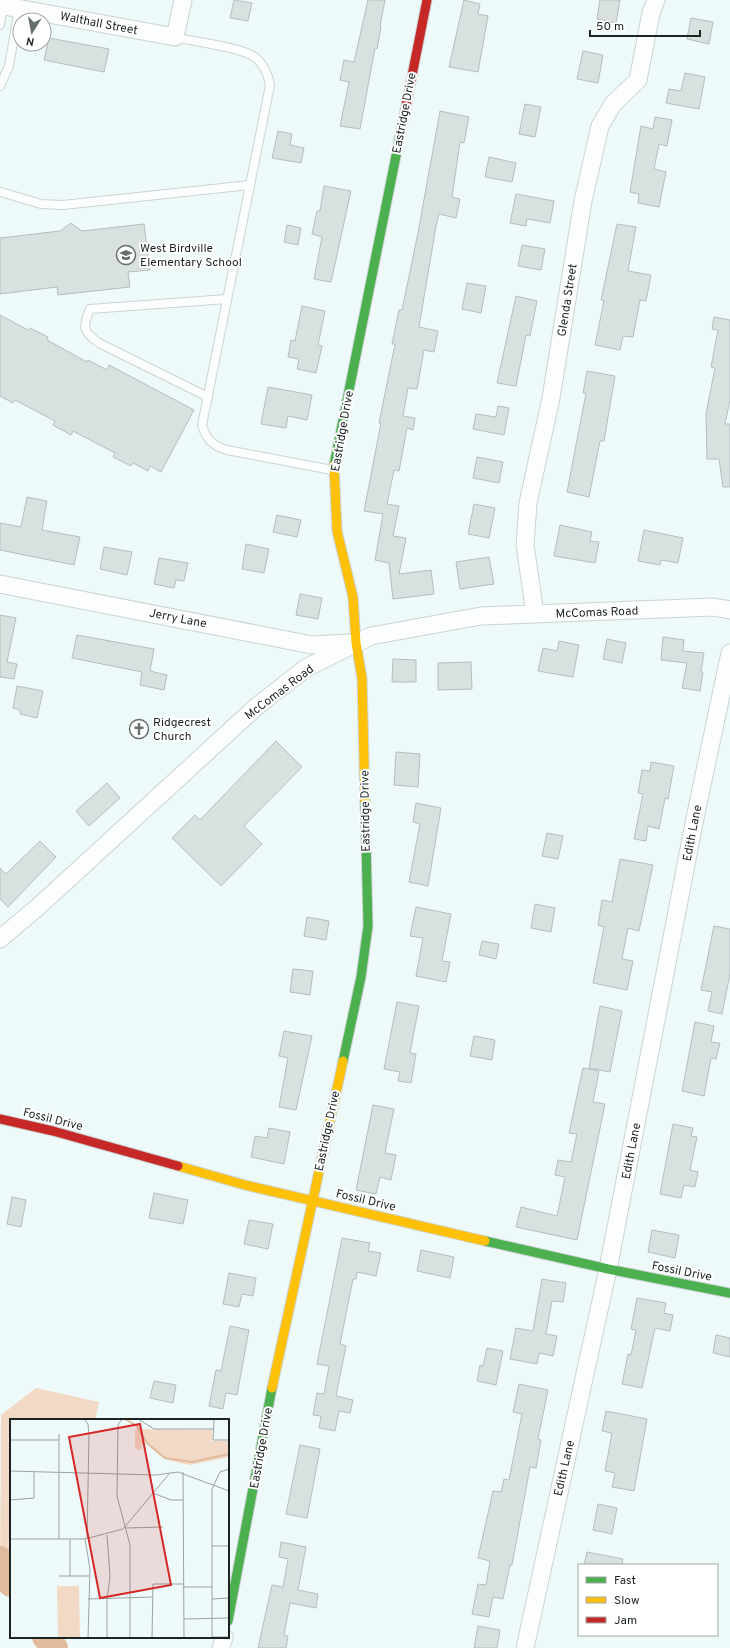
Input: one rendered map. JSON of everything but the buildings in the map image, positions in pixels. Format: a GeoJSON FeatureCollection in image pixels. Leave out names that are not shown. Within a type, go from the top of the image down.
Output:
{"type":"FeatureCollection","features":[{"type":"Feature","properties":{"kind":"street"},"geometry":{"type":"LineString","coordinates":[[175,38],[183,0]]}},
{"type":"Feature","properties":{"kind":"street","name":"Eastridge Drive"},"geometry":{"type":"LineString","coordinates":[[229,1616],[272,1390],[361,976],[368,926],[362,678],[356,643],[353,597],[337,531],[333,470],[427,0]]}},
{"type":"Feature","properties":{"kind":"street","name":"Glenda Street"},"geometry":{"type":"LineString","coordinates":[[535,614],[525,545],[528,503],[551,398],[583,201],[600,126],[613,104],[638,80],[651,13],[656,0]]}},
{"type":"Feature","properties":{"kind":"street","name":"Walthall Street"},"geometry":{"type":"LineString","coordinates":[[8,6],[175,38]]}},
{"type":"Feature","properties":{"kind":"street","name":"Jerry Lane"},"geometry":{"type":"LineString","coordinates":[[0,584],[312,644],[356,643]]}},
{"type":"Feature","properties":{"kind":"street","name":"McComas Road"},"geometry":{"type":"LineString","coordinates":[[0,939],[39,906],[256,707],[306,668],[371,636],[480,616],[713,607],[730,610]]}},
{"type":"Feature","properties":{"kind":"street","name":"Edith Lane"},"geometry":{"type":"LineString","coordinates":[[525,1648],[608,1269],[695,818],[730,653]]}},
{"type":"Feature","properties":{"kind":"street","name":"Fossil Drive"},"geometry":{"type":"LineString","coordinates":[[0,1119],[53,1130],[246,1185],[608,1269],[730,1293]]}},
{"type":"Feature","properties":{"kind":"street"},"geometry":{"type":"LineString","coordinates":[[221,1648],[224,1638]]}},
{"type":"Feature","properties":{"kind":"lane"},"geometry":{"type":"LineString","coordinates":[[0,25],[8,6]]}},
{"type":"Feature","properties":{"kind":"lane"},"geometry":{"type":"LineString","coordinates":[[0,86],[9,66],[8,6]]}},
{"type":"Feature","properties":{"kind":"lane"},"geometry":{"type":"LineString","coordinates":[[175,38],[246,53],[263,65],[268,75],[270,85],[202,426],[210,442],[218,447],[333,470]]}},
{"type":"Feature","properties":{"kind":"lane"},"geometry":{"type":"LineString","coordinates":[[0,192],[41,204],[63,205],[250,185]]}},
{"type":"Feature","properties":{"kind":"lane"},"geometry":{"type":"LineString","coordinates":[[208,397],[98,343],[87,335],[84,323],[90,309],[227,299]]}},
{"type":"Feature","properties":{"kind":"shaded area"},"geometry":{"type":"Polygon","coordinates":[[[36,1388],[99,1402],[95,1419],[10,1419],[10,1594],[0,1591],[1,1415],[36,1388]]]}},
{"type":"Feature","properties":{"kind":"waterway"},"geometry":{"type":"LineString","coordinates":[[0,1559],[3,1570],[10,1582]]}},
{"type":"Feature","properties":{"kind":"waterway"},"geometry":{"type":"LineString","coordinates":[[46,1638],[55,1648]]}},
{"type":"Feature","properties":{"kind":"traffic: fast"},"geometry":{"type":"LineString","coordinates":[[334,465],[405,111]]}},
{"type":"Feature","properties":{"kind":"traffic: fast"},"geometry":{"type":"LineString","coordinates":[[343,1061],[361,977],[368,926],[365,801]]}},
{"type":"Feature","properties":{"kind":"traffic: fast"},"geometry":{"type":"LineString","coordinates":[[485,1241],[608,1269],[730,1293]]}},
{"type":"Feature","properties":{"kind":"traffic: fast"},"geometry":{"type":"LineString","coordinates":[[229,1616],[272,1388]]}},
{"type":"Feature","properties":{"kind":"traffic: slow"},"geometry":{"type":"LineString","coordinates":[[334,465],[337,531],[353,597],[356,643],[362,678],[365,801]]}},
{"type":"Feature","properties":{"kind":"traffic: slow"},"geometry":{"type":"LineString","coordinates":[[272,1388],[343,1061]]}},
{"type":"Feature","properties":{"kind":"traffic: slow"},"geometry":{"type":"LineString","coordinates":[[178,1166],[245,1185],[485,1241]]}},
{"type":"Feature","properties":{"kind":"traffic: jam"},"geometry":{"type":"LineString","coordinates":[[405,111],[427,0]]}},
{"type":"Feature","properties":{"kind":"traffic: jam"},"geometry":{"type":"LineString","coordinates":[[0,1119],[53,1131],[178,1166]]}},
{"type":"Feature","properties":{"kind":"place","name":"West Birdville Elementary School"},"geometry":{"type":"Point","coordinates":[126,255]}},
{"type":"Feature","properties":{"kind":"place","name":"Ridgecrest Church"},"geometry":{"type":"Point","coordinates":[139,729]}}]}
